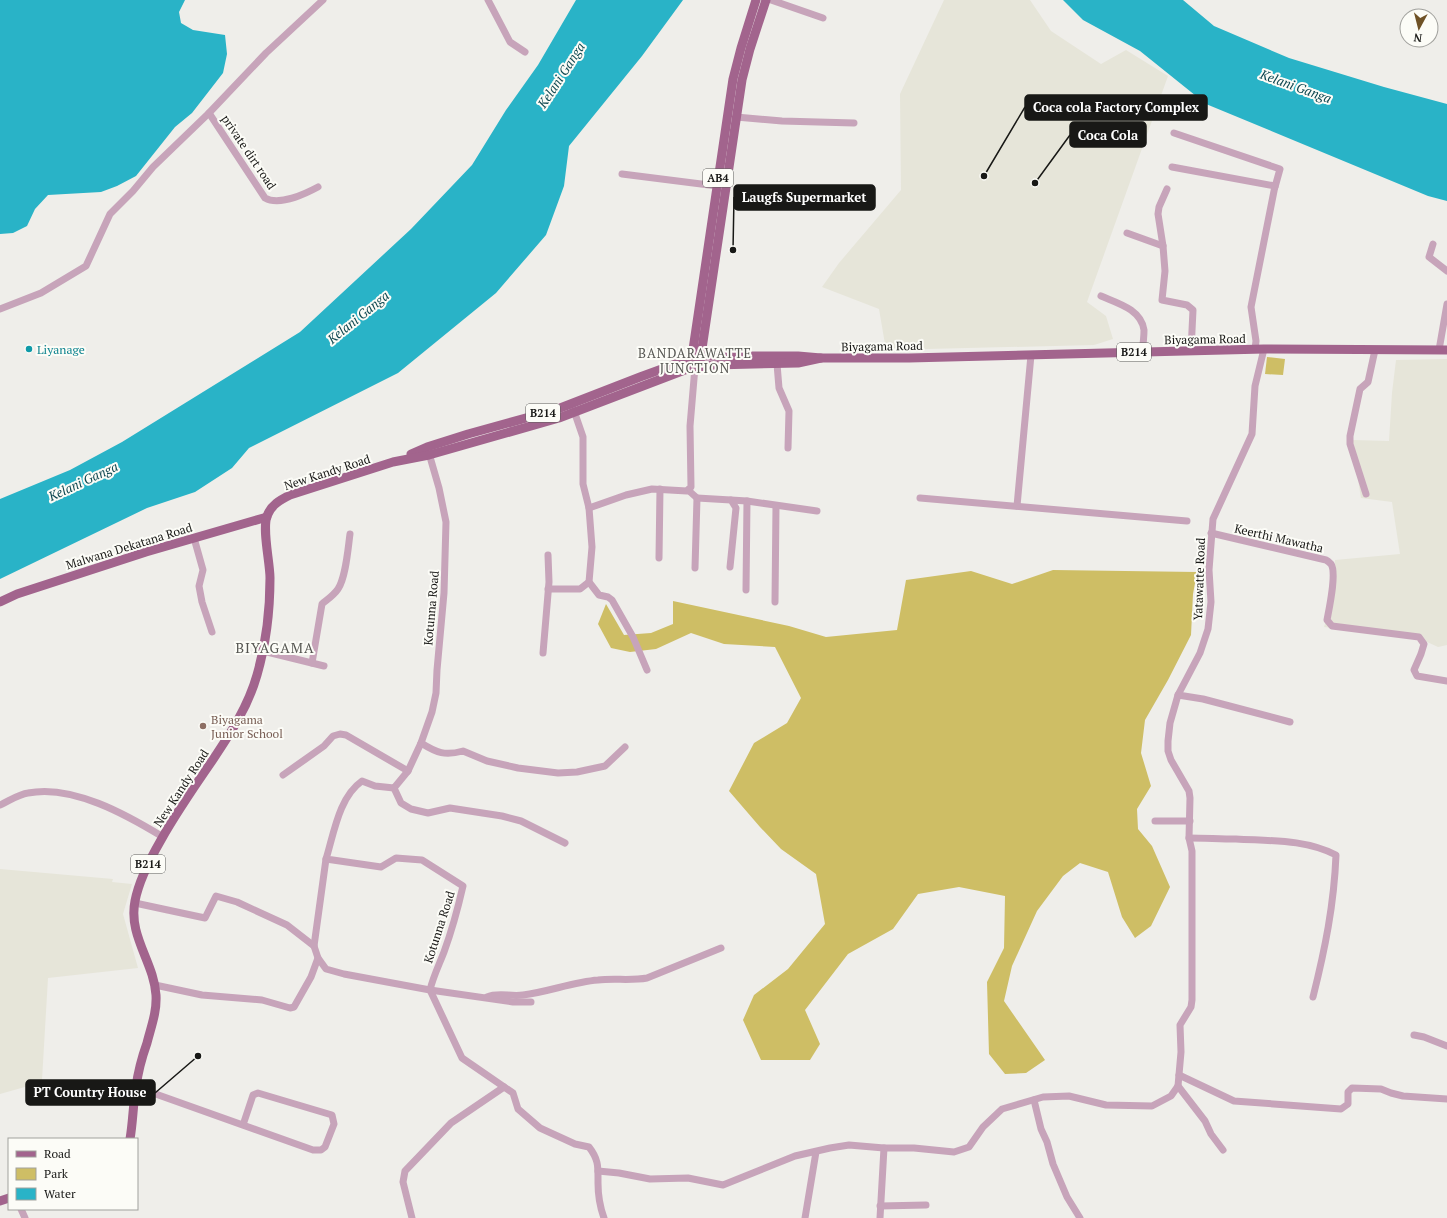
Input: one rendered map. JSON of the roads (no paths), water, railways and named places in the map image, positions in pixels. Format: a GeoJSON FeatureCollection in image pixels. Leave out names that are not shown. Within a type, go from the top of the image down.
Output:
{"type":"FeatureCollection","features":[{"type":"Feature","properties":{"kind":"main road","name":"AB4"},"geometry":{"type":"LineString","coordinates":[[695,367],[721,186],[734,73],[742,42],[756,0]]}},
{"type":"Feature","properties":{"kind":"main road","name":"AB4"},"geometry":{"type":"LineString","coordinates":[[721,186],[746,62],[766,0]]}},
{"type":"Feature","properties":{"kind":"main road","name":"Biyagama Road"},"geometry":{"type":"LineString","coordinates":[[696,357],[798,356],[820,358],[1031,355],[1260,349],[1443,350]]}},
{"type":"Feature","properties":{"kind":"main road","name":"New Kandy Road"},"geometry":{"type":"LineString","coordinates":[[574,408],[696,357]]}},
{"type":"Feature","properties":{"kind":"main road","name":"Biyagama Road"},"geometry":{"type":"LineString","coordinates":[[695,367],[798,363],[820,358]]}},
{"type":"Feature","properties":{"kind":"main road","name":"New Kandy Road"},"geometry":{"type":"LineString","coordinates":[[130,1138],[136,1087],[155,1016],[156,996],[155,985],[136,932],[134,914],[135,902],[144,873],[163,837],[233,730],[252,691],[263,651],[270,592],[266,533],[267,517],[277,502],[290,495],[428,451],[468,434],[536,416],[574,408],[695,367]]}},
{"type":"Feature","properties":{"kind":"main road","name":"Malwana Dekatana Road"},"geometry":{"type":"LineString","coordinates":[[0,602],[17,594],[138,554],[267,517]]}},
{"type":"Feature","properties":{"kind":"street"},"geometry":{"type":"LineString","coordinates":[[0,309],[41,293],[86,266],[110,214],[266,53],[323,0]]}},
{"type":"Feature","properties":{"kind":"street"},"geometry":{"type":"LineString","coordinates":[[488,0],[510,42],[525,52]]}},
{"type":"Feature","properties":{"kind":"street"},"geometry":{"type":"LineString","coordinates":[[771,0],[823,18]]}},
{"type":"Feature","properties":{"kind":"street","name":"private dirt road"},"geometry":{"type":"LineString","coordinates":[[209,112],[265,198],[270,201],[278,201],[305,194],[318,187]]}},
{"type":"Feature","properties":{"kind":"street"},"geometry":{"type":"LineString","coordinates":[[736,117],[782,121],[854,123]]}},
{"type":"Feature","properties":{"kind":"street","name":"Yatawatte Road"},"geometry":{"type":"LineString","coordinates":[[1174,133],[1280,169],[1275,187],[1251,308],[1256,341],[1260,349],[1254,386],[1252,434],[1213,519],[1209,570],[1211,602],[1208,628],[1200,654],[1178,695],[1170,723],[1168,740],[1168,751],[1189,791],[1189,838],[1192,851],[1192,1000],[1191,1007],[1180,1025],[1181,1052],[1178,1086]]}},
{"type":"Feature","properties":{"kind":"street"},"geometry":{"type":"LineString","coordinates":[[1172,167],[1275,187]]}},
{"type":"Feature","properties":{"kind":"street"},"geometry":{"type":"LineString","coordinates":[[622,174],[721,186]]}},
{"type":"Feature","properties":{"kind":"street"},"geometry":{"type":"LineString","coordinates":[[1167,189],[1159,207],[1158,214],[1163,246],[1164,271],[1162,300],[1187,304],[1193,310],[1191,351]]}},
{"type":"Feature","properties":{"kind":"street"},"geometry":{"type":"LineString","coordinates":[[1127,233],[1163,246]]}},
{"type":"Feature","properties":{"kind":"street"},"geometry":{"type":"LineString","coordinates":[[1433,244],[1429,257],[1447,270]]}},
{"type":"Feature","properties":{"kind":"street"},"geometry":{"type":"LineString","coordinates":[[1101,296],[1128,308],[1139,318],[1144,329],[1142,352]]}},
{"type":"Feature","properties":{"kind":"street"},"geometry":{"type":"LineString","coordinates":[[1443,350],[1447,304]]}},
{"type":"Feature","properties":{"kind":"street"},"geometry":{"type":"LineString","coordinates":[[1366,494],[1350,444],[1350,436],[1360,389],[1368,382],[1375,350]]}},
{"type":"Feature","properties":{"kind":"street"},"geometry":{"type":"LineString","coordinates":[[1017,506],[1031,355]]}},
{"type":"Feature","properties":{"kind":"street"},"geometry":{"type":"LineString","coordinates":[[777,364],[779,388],[789,411],[788,448]]}},
{"type":"Feature","properties":{"kind":"street"},"geometry":{"type":"LineString","coordinates":[[688,490],[691,484],[690,426],[695,367]]}},
{"type":"Feature","properties":{"kind":"street"},"geometry":{"type":"LineString","coordinates":[[574,408],[583,437],[583,484],[589,508],[592,547],[589,582],[599,596],[608,597],[612,600],[633,637],[647,670]]}},
{"type":"Feature","properties":{"kind":"street","name":"Kotunna Road"},"geometry":{"type":"LineString","coordinates":[[394,788],[408,770],[421,744],[432,712],[436,693],[446,552],[446,522],[428,451]]}},
{"type":"Feature","properties":{"kind":"street"},"geometry":{"type":"LineString","coordinates":[[589,508],[626,495],[652,489],[660,489],[688,490],[697,498],[747,501],[818,512]]}},
{"type":"Feature","properties":{"kind":"street"},"geometry":{"type":"LineString","coordinates":[[659,558],[660,489]]}},
{"type":"Feature","properties":{"kind":"street"},"geometry":{"type":"LineString","coordinates":[[695,568],[697,498]]}},
{"type":"Feature","properties":{"kind":"street"},"geometry":{"type":"LineString","coordinates":[[920,498],[1187,521]]}},
{"type":"Feature","properties":{"kind":"street"},"geometry":{"type":"LineString","coordinates":[[730,567],[736,508],[731,500]]}},
{"type":"Feature","properties":{"kind":"street"},"geometry":{"type":"LineString","coordinates":[[746,590],[747,501]]}},
{"type":"Feature","properties":{"kind":"street"},"geometry":{"type":"LineString","coordinates":[[775,602],[776,506]]}},
{"type":"Feature","properties":{"kind":"street","name":"Keerthi Mawatha"},"geometry":{"type":"LineString","coordinates":[[1211,533],[1326,560],[1331,564],[1333,571],[1332,594],[1327,620],[1332,626],[1419,637],[1424,644],[1414,673],[1417,676],[1447,681]]}},
{"type":"Feature","properties":{"kind":"street"},"geometry":{"type":"LineString","coordinates":[[312,663],[322,604],[339,588],[344,571],[350,534]]}},
{"type":"Feature","properties":{"kind":"street"},"geometry":{"type":"LineString","coordinates":[[194,538],[204,570],[199,586],[202,602],[212,632]]}},
{"type":"Feature","properties":{"kind":"street"},"geometry":{"type":"LineString","coordinates":[[544,653],[548,589],[548,555]]}},
{"type":"Feature","properties":{"kind":"street"},"geometry":{"type":"LineString","coordinates":[[548,589],[580,589],[589,582]]}},
{"type":"Feature","properties":{"kind":"street"},"geometry":{"type":"LineString","coordinates":[[263,651],[324,666]]}},
{"type":"Feature","properties":{"kind":"street"},"geometry":{"type":"LineString","coordinates":[[1178,695],[1202,699],[1290,722]]}},
{"type":"Feature","properties":{"kind":"street"},"geometry":{"type":"LineString","coordinates":[[283,775],[324,746],[333,736],[340,734],[346,735],[408,770]]}},
{"type":"Feature","properties":{"kind":"street"},"geometry":{"type":"LineString","coordinates":[[421,744],[433,751],[443,754],[454,754],[463,751],[487,761],[518,768],[558,773],[578,772],[605,766],[625,747]]}},
{"type":"Feature","properties":{"kind":"street"},"geometry":{"type":"LineString","coordinates":[[531,1002],[513,1002],[430,990],[344,974],[326,969],[318,958],[314,946],[326,858],[346,800],[357,785],[362,781],[375,786],[394,788],[401,803],[410,809],[428,813],[450,808],[502,816],[521,821],[565,842]]}},
{"type":"Feature","properties":{"kind":"street"},"geometry":{"type":"LineString","coordinates":[[0,805],[27,793],[46,791],[65,793],[106,806],[163,837]]}},
{"type":"Feature","properties":{"kind":"street"},"geometry":{"type":"LineString","coordinates":[[1155,821],[1190,821]]}},
{"type":"Feature","properties":{"kind":"street"},"geometry":{"type":"LineString","coordinates":[[1189,838],[1277,840],[1296,842],[1326,850],[1336,855],[1329,928],[1313,997]]}},
{"type":"Feature","properties":{"kind":"street","name":"Kotunna Road"},"geometry":{"type":"LineString","coordinates":[[326,858],[381,867],[396,858],[422,860],[463,886],[459,907],[430,990]]}},
{"type":"Feature","properties":{"kind":"street"},"geometry":{"type":"LineString","coordinates":[[135,902],[205,918],[216,896],[237,902],[287,926],[314,946]]}},
{"type":"Feature","properties":{"kind":"street"},"geometry":{"type":"LineString","coordinates":[[486,998],[492,995],[526,995],[598,980],[637,980],[647,978],[721,948]]}},
{"type":"Feature","properties":{"kind":"street"},"geometry":{"type":"LineString","coordinates":[[155,985],[202,995],[262,1000],[290,1008],[294,1007],[311,977],[318,958]]}},
{"type":"Feature","properties":{"kind":"street"},"geometry":{"type":"LineString","coordinates":[[430,990],[462,1058],[513,1093],[518,1109],[540,1128],[575,1144],[589,1146],[595,1154],[598,1163],[600,1208],[604,1218]]}},
{"type":"Feature","properties":{"kind":"street"},"geometry":{"type":"LineString","coordinates":[[1414,1035],[1447,1046]]}},
{"type":"Feature","properties":{"kind":"street"},"geometry":{"type":"LineString","coordinates":[[1180,1075],[1234,1100],[1341,1109],[1348,1104],[1348,1092],[1352,1088],[1381,1089],[1403,1096],[1447,1099]]}},
{"type":"Feature","properties":{"kind":"street"},"geometry":{"type":"LineString","coordinates":[[598,1171],[619,1173],[650,1179],[688,1178],[723,1185],[795,1156],[849,1146],[914,1148],[954,1152],[969,1147],[983,1127],[1002,1109],[1043,1097],[1069,1096],[1106,1105],[1152,1106],[1171,1096],[1178,1086],[1205,1121],[1211,1134],[1223,1150]]}},
{"type":"Feature","properties":{"kind":"street"},"geometry":{"type":"LineString","coordinates":[[136,1087],[313,1150],[321,1150],[325,1147],[334,1124],[332,1116],[258,1093],[253,1096],[243,1125]]}},
{"type":"Feature","properties":{"kind":"street"},"geometry":{"type":"LineString","coordinates":[[412,1218],[403,1182],[404,1171],[451,1123],[504,1087]]}},
{"type":"Feature","properties":{"kind":"street"},"geometry":{"type":"LineString","coordinates":[[1034,1100],[1041,1129],[1047,1142],[1053,1164],[1067,1197],[1080,1218]]}},
{"type":"Feature","properties":{"kind":"street"},"geometry":{"type":"LineString","coordinates":[[880,1218],[884,1148]]}},
{"type":"Feature","properties":{"kind":"street"},"geometry":{"type":"LineString","coordinates":[[805,1218],[816,1152]]}},
{"type":"Feature","properties":{"kind":"street"},"geometry":{"type":"LineString","coordinates":[[880,1206],[926,1205]]}},
{"type":"Feature","properties":{"kind":"water"},"geometry":{"type":"Polygon","coordinates":[[[0,0],[185,0],[179,12],[181,23],[193,30],[225,35],[227,54],[223,73],[192,113],[175,127],[136,176],[101,192],[48,195],[35,209],[27,226],[13,233],[0,234],[0,0]]]}},
{"type":"Feature","properties":{"kind":"water","name":"Kelani Ganga"},"geometry":{"type":"Polygon","coordinates":[[[576,0],[683,0],[642,56],[569,146],[564,186],[546,235],[496,293],[398,373],[249,448],[232,468],[195,492],[147,508],[0,579],[0,499],[70,470],[122,442],[300,332],[411,229],[472,165],[506,110],[538,65],[576,0]]]}},
{"type":"Feature","properties":{"kind":"water","name":"Kelani Ganga"},"geometry":{"type":"Polygon","coordinates":[[[1063,0],[1183,0],[1214,26],[1289,58],[1384,87],[1447,104],[1447,201],[1428,196],[1206,104],[1140,51],[1083,20],[1063,0]]]}},
{"type":"Feature","properties":{"kind":"place","name":"Coca cola Factory Complex"},"geometry":{"type":"Point","coordinates":[984,176]}},
{"type":"Feature","properties":{"kind":"place","name":"Coca Cola"},"geometry":{"type":"Point","coordinates":[1035,183]}},
{"type":"Feature","properties":{"kind":"place","name":"Laugfs Supermarket"},"geometry":{"type":"Point","coordinates":[733,250]}},
{"type":"Feature","properties":{"kind":"place","name":"Liyanage"},"geometry":{"type":"Point","coordinates":[29,349]}},
{"type":"Feature","properties":{"kind":"place","name":"Biyagama Junior School"},"geometry":{"type":"Point","coordinates":[203,726]}},
{"type":"Feature","properties":{"kind":"place","name":"PT Country House"},"geometry":{"type":"Point","coordinates":[198,1056]}},
{"type":"Feature","properties":{"kind":"district","name":"BANDARAWATTE JUNCTION"},"geometry":{"type":"Point","coordinates":[695,360]}},
{"type":"Feature","properties":{"kind":"district","name":"BIYAGAMA"},"geometry":{"type":"Point","coordinates":[275,647]}}]}
